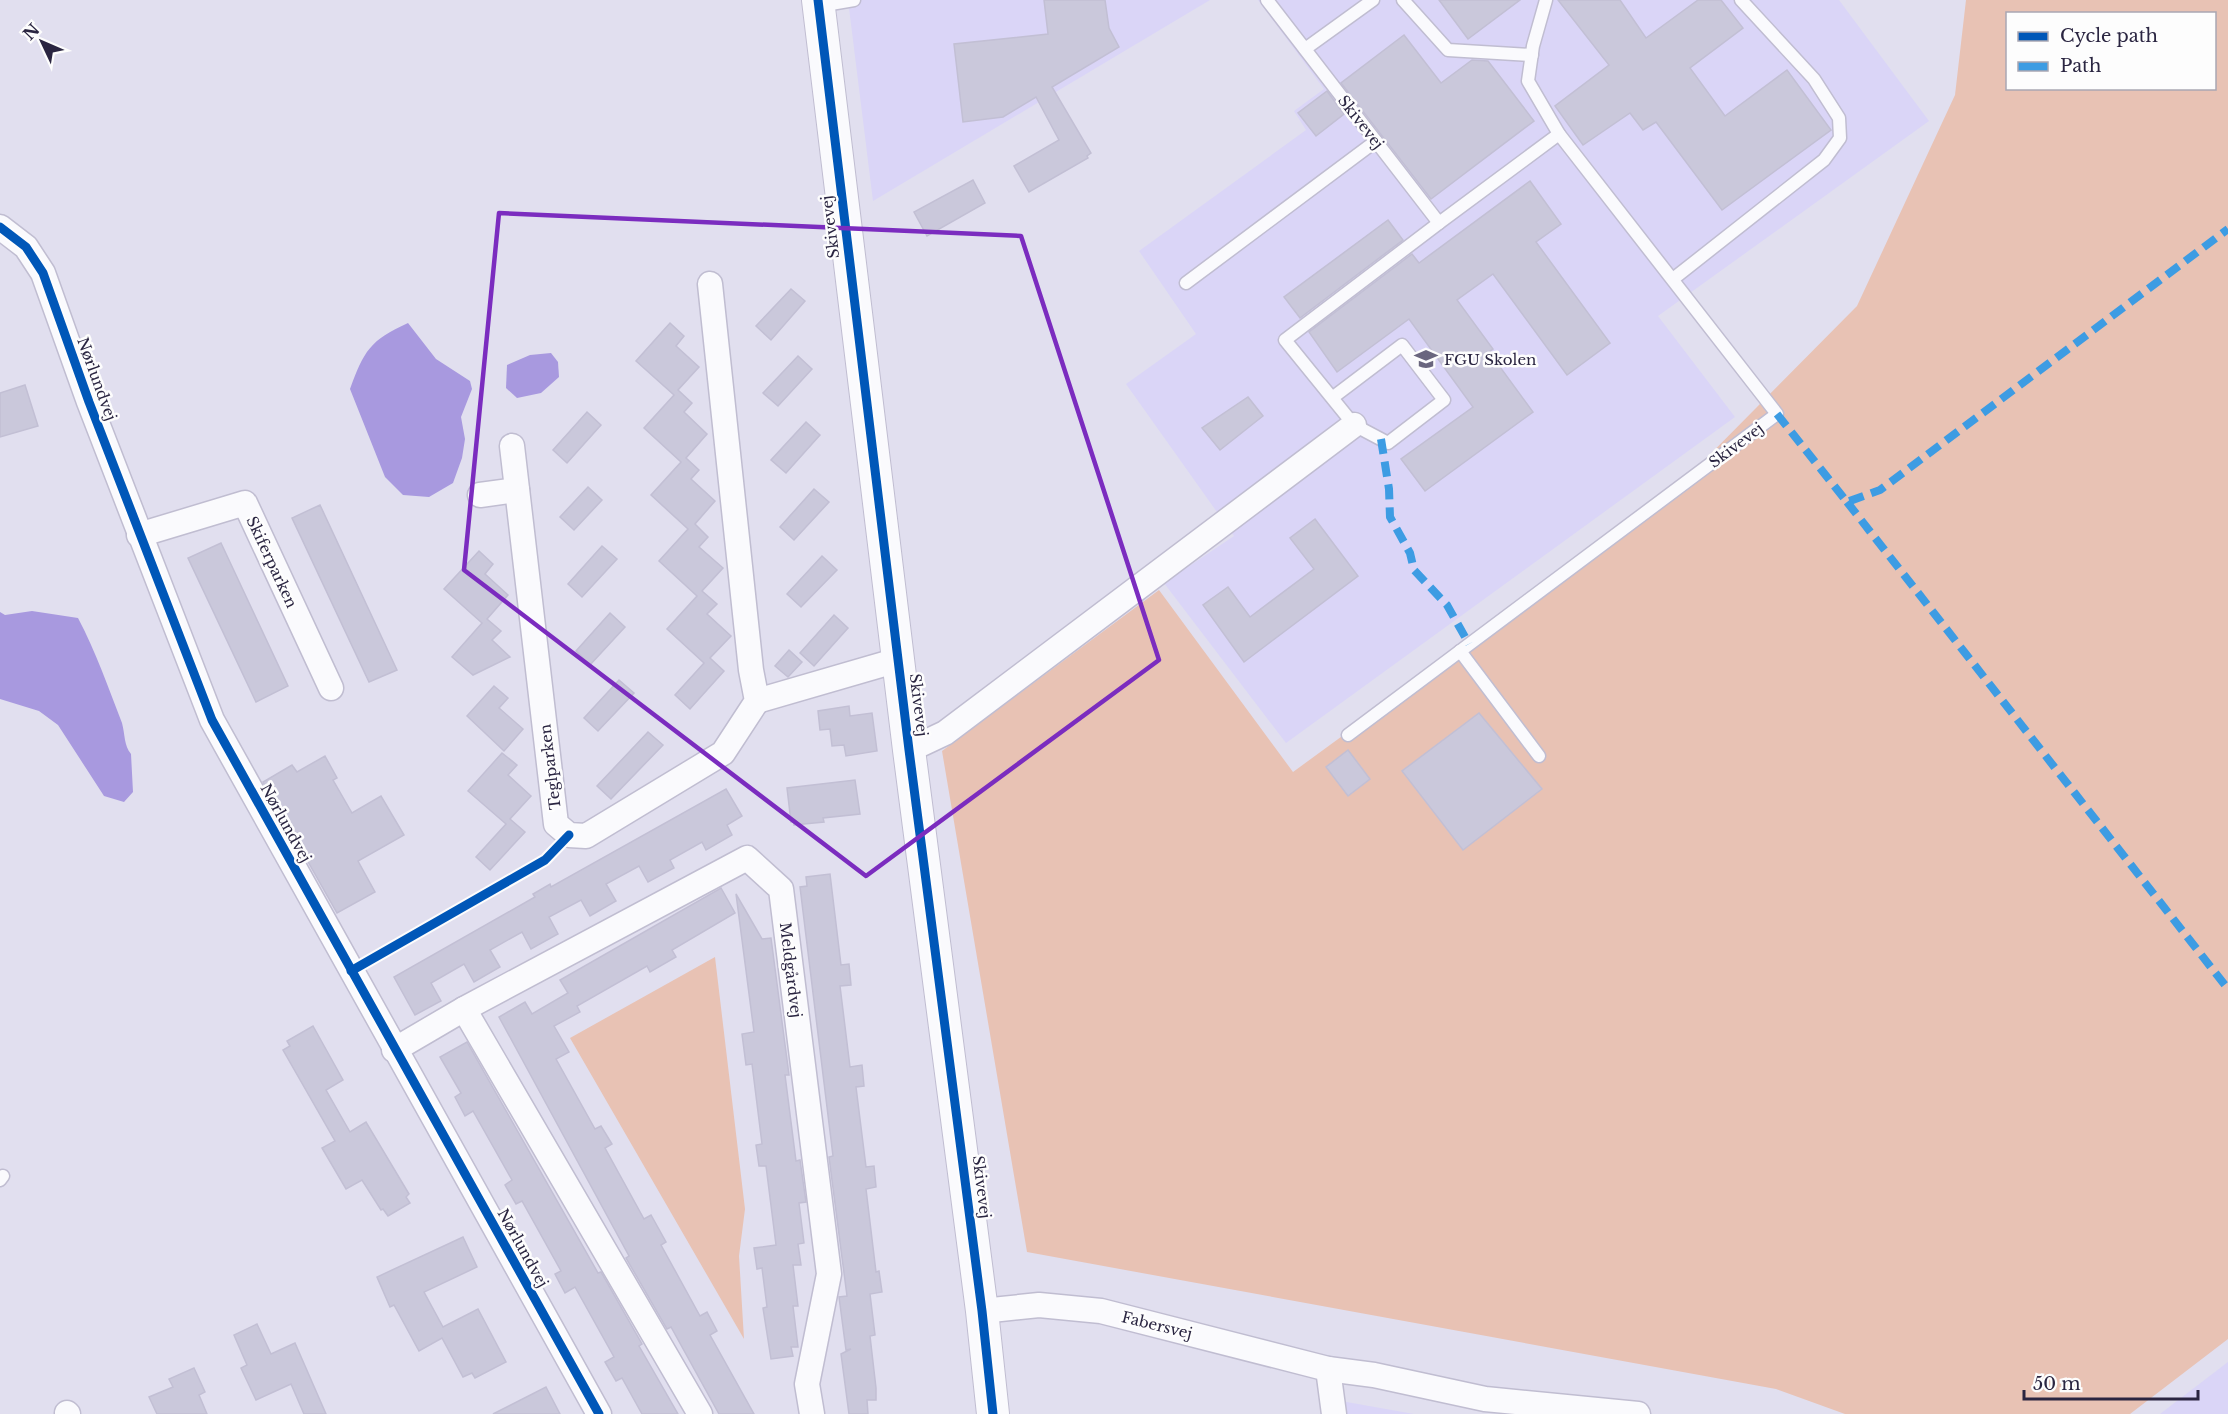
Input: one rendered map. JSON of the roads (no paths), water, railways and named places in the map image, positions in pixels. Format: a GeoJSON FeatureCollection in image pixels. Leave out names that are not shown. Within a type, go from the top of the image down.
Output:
{"type":"FeatureCollection","features":[{"type":"Feature","properties":{"kind":"street","name":"Skivevej"},"geometry":{"type":"LineString","coordinates":[[818,3],[993,1414]]}},
{"type":"Feature","properties":{"kind":"street","name":"Nørlundvej"},"geometry":{"type":"LineString","coordinates":[[0,227],[26,247],[44,273],[139,536],[212,720],[599,1414]]}},
{"type":"Feature","properties":{"kind":"street"},"geometry":{"type":"LineString","coordinates":[[710,284],[749,658],[757,701],[898,660]]}},
{"type":"Feature","properties":{"kind":"street","name":"Skivevej"},"geometry":{"type":"LineString","coordinates":[[909,750],[945,733],[1354,425]]}},
{"type":"Feature","properties":{"kind":"street","name":"Teglparken"},"geometry":{"type":"LineString","coordinates":[[512,446],[556,824],[569,835],[586,836],[723,753],[757,701]]}},
{"type":"Feature","properties":{"kind":"street"},"geometry":{"type":"LineString","coordinates":[[480,495],[517,490]]}},
{"type":"Feature","properties":{"kind":"street","name":"Skiferparken"},"geometry":{"type":"LineString","coordinates":[[139,536],[245,503],[331,688]]}},
{"type":"Feature","properties":{"kind":"street","name":"Meldgårdvej"},"geometry":{"type":"LineString","coordinates":[[394,1050],[464,1009],[747,858],[781,890],[829,1274],[807,1384],[812,1414]]}},
{"type":"Feature","properties":{"kind":"street"},"geometry":{"type":"LineString","coordinates":[[464,1009],[700,1414]]}},
{"type":"Feature","properties":{"kind":"street","name":"Fabersvej"},"geometry":{"type":"LineString","coordinates":[[982,1311],[1039,1305],[1101,1311],[1328,1369],[1374,1375],[1485,1399],[1638,1414]]}},
{"type":"Feature","properties":{"kind":"street"},"geometry":{"type":"LineString","coordinates":[[1328,1369],[1334,1414]]}},
{"type":"Feature","properties":{"kind":"lane"},"geometry":{"type":"LineString","coordinates":[[818,3],[854,0]]}},
{"type":"Feature","properties":{"kind":"lane","name":"Skivevej"},"geometry":{"type":"LineString","coordinates":[[1268,0],[1439,223]]}},
{"type":"Feature","properties":{"kind":"lane"},"geometry":{"type":"LineString","coordinates":[[1305,49],[1373,0]]}},
{"type":"Feature","properties":{"kind":"lane"},"geometry":{"type":"LineString","coordinates":[[1403,0],[1448,50],[1532,55]]}},
{"type":"Feature","properties":{"kind":"lane","name":"Skivevej"},"geometry":{"type":"LineString","coordinates":[[1348,735],[1777,414],[1559,134],[1527,81],[1546,0]]}},
{"type":"Feature","properties":{"kind":"lane"},"geometry":{"type":"LineString","coordinates":[[1673,279],[1824,160],[1840,138],[1839,118],[1814,79],[1741,0]]}},
{"type":"Feature","properties":{"kind":"lane"},"geometry":{"type":"LineString","coordinates":[[1332,398],[1402,345],[1444,400],[1388,442],[1354,425],[1332,398],[1285,340],[1559,134]]}},
{"type":"Feature","properties":{"kind":"lane"},"geometry":{"type":"LineString","coordinates":[[1186,283],[1376,141]]}},
{"type":"Feature","properties":{"kind":"lane"},"geometry":{"type":"LineString","coordinates":[[1460,651],[1539,756]]}},
{"type":"Feature","properties":{"kind":"place","name":"FGU Skolen"},"geometry":{"type":"Point","coordinates":[1426,359]}}]}
